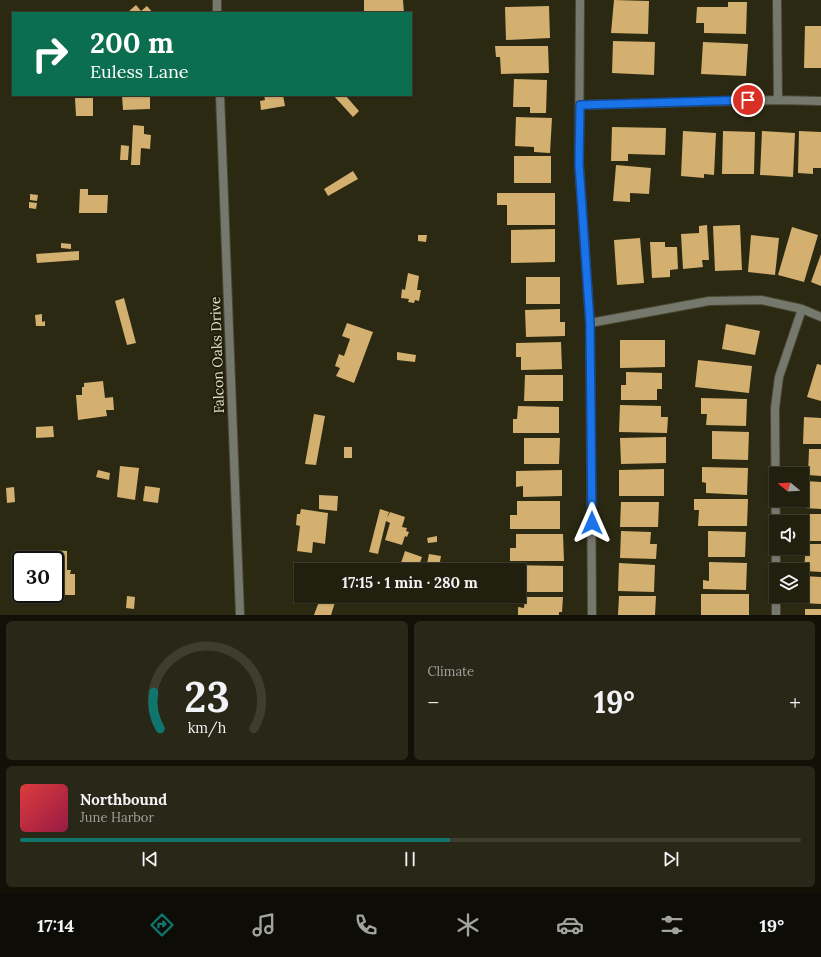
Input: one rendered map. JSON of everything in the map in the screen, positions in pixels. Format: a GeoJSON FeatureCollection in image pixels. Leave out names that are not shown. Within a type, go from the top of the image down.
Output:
{"type":"FeatureCollection","features":[{"type":"Feature","properties":{"kind":"street"},"geometry":{"type":"LineString","coordinates":[[217,0],[217,12]]}},
{"type":"Feature","properties":{"kind":"street"},"geometry":{"type":"LineString","coordinates":[[580,0],[579,164],[590,323],[592,615]]}},
{"type":"Feature","properties":{"kind":"street"},"geometry":{"type":"LineString","coordinates":[[777,0],[778,100]]}},
{"type":"Feature","properties":{"kind":"street","name":"Falcon Oaks Drive"},"geometry":{"type":"LineString","coordinates":[[220,96],[240,615]]}},
{"type":"Feature","properties":{"kind":"street"},"geometry":{"type":"LineString","coordinates":[[580,105],[778,100],[821,101]]}},
{"type":"Feature","properties":{"kind":"street"},"geometry":{"type":"LineString","coordinates":[[590,323],[709,300],[761,300],[802,309],[821,316]]}},
{"type":"Feature","properties":{"kind":"street"},"geometry":{"type":"LineString","coordinates":[[776,563],[775,408],[779,377],[802,309]]}},
{"type":"Feature","properties":{"kind":"street"},"geometry":{"type":"LineString","coordinates":[[776,603],[776,615]]}},
{"type":"Feature","properties":{"kind":"building"},"geometry":{"type":"Polygon","coordinates":[[[364,0],[403,0],[404,12],[364,12],[364,0]]]}},
{"type":"Feature","properties":{"kind":"building"},"geometry":{"type":"Polygon","coordinates":[[[614,0],[649,1],[648,34],[611,33],[614,0]]]}},
{"type":"Feature","properties":{"kind":"building"},"geometry":{"type":"Polygon","coordinates":[[[728,2],[747,2],[746,34],[704,33],[704,23],[696,23],[697,7],[728,7],[728,2]]]}},
{"type":"Feature","properties":{"kind":"building"},"geometry":{"type":"Polygon","coordinates":[[[136,5],[141,11],[147,6],[152,12],[128,12],[136,5]]]}},
{"type":"Feature","properties":{"kind":"building"},"geometry":{"type":"Polygon","coordinates":[[[549,6],[550,38],[506,40],[505,7],[549,6]]]}},
{"type":"Feature","properties":{"kind":"building"},"geometry":{"type":"Polygon","coordinates":[[[805,26],[821,26],[821,68],[804,68],[805,26]]]}},
{"type":"Feature","properties":{"kind":"building"},"geometry":{"type":"Polygon","coordinates":[[[613,41],[655,42],[654,75],[612,73],[613,41]]]}},
{"type":"Feature","properties":{"kind":"building"},"geometry":{"type":"Polygon","coordinates":[[[703,42],[748,44],[746,76],[701,74],[703,42]]]}},
{"type":"Feature","properties":{"kind":"building"},"geometry":{"type":"Polygon","coordinates":[[[495,46],[548,46],[549,73],[501,74],[500,57],[496,57],[495,46]]]}},
{"type":"Feature","properties":{"kind":"building"},"geometry":{"type":"Polygon","coordinates":[[[514,79],[547,80],[546,113],[530,113],[530,107],[513,107],[514,79]]]}},
{"type":"Feature","properties":{"kind":"building"},"geometry":{"type":"Polygon","coordinates":[[[122,96],[150,96],[150,109],[123,110],[122,96]]]}},
{"type":"Feature","properties":{"kind":"building"},"geometry":{"type":"Polygon","coordinates":[[[264,96],[283,96],[285,106],[261,110],[260,101],[265,100],[264,96]]]}},
{"type":"Feature","properties":{"kind":"building"},"geometry":{"type":"Polygon","coordinates":[[[334,96],[346,96],[359,111],[353,117],[334,96]]]}},
{"type":"Feature","properties":{"kind":"building"},"geometry":{"type":"Polygon","coordinates":[[[75,98],[93,98],[93,116],[76,116],[75,98]]]}},
{"type":"Feature","properties":{"kind":"building"},"geometry":{"type":"Polygon","coordinates":[[[516,117],[552,118],[550,153],[534,152],[534,147],[515,146],[516,117]]]}},
{"type":"Feature","properties":{"kind":"building"},"geometry":{"type":"Polygon","coordinates":[[[133,125],[144,126],[144,134],[151,135],[150,149],[141,148],[140,165],[131,165],[133,125]]]}},
{"type":"Feature","properties":{"kind":"building"},"geometry":{"type":"Polygon","coordinates":[[[612,127],[666,128],[665,155],[628,154],[628,161],[611,161],[612,127]]]}},
{"type":"Feature","properties":{"kind":"building"},"geometry":{"type":"Polygon","coordinates":[[[683,131],[716,133],[714,175],[704,174],[704,178],[681,176],[683,131]]]}},
{"type":"Feature","properties":{"kind":"building"},"geometry":{"type":"Polygon","coordinates":[[[723,131],[755,132],[754,174],[722,174],[723,131]]]}},
{"type":"Feature","properties":{"kind":"building"},"geometry":{"type":"Polygon","coordinates":[[[762,131],[795,133],[793,177],[760,175],[762,131]]]}},
{"type":"Feature","properties":{"kind":"building"},"geometry":{"type":"Polygon","coordinates":[[[799,131],[821,132],[821,168],[813,168],[813,174],[798,173],[799,131]]]}},
{"type":"Feature","properties":{"kind":"building"},"geometry":{"type":"Polygon","coordinates":[[[121,145],[129,146],[128,160],[120,160],[121,145]]]}},
{"type":"Feature","properties":{"kind":"building"},"geometry":{"type":"Polygon","coordinates":[[[514,156],[551,156],[551,183],[514,183],[514,156]]]}},
{"type":"Feature","properties":{"kind":"building"},"geometry":{"type":"Polygon","coordinates":[[[616,165],[651,168],[649,194],[630,193],[630,202],[613,201],[616,165]]]}},
{"type":"Feature","properties":{"kind":"building"},"geometry":{"type":"Polygon","coordinates":[[[353,171],[358,179],[328,196],[324,189],[353,171]]]}},
{"type":"Feature","properties":{"kind":"building"},"geometry":{"type":"Polygon","coordinates":[[[80,189],[88,189],[88,195],[108,195],[107,213],[79,213],[80,189]]]}},
{"type":"Feature","properties":{"kind":"building"},"geometry":{"type":"Polygon","coordinates":[[[497,193],[555,193],[555,225],[507,225],[507,205],[497,205],[497,193]]]}},
{"type":"Feature","properties":{"kind":"building"},"geometry":{"type":"Polygon","coordinates":[[[30,194],[38,195],[37,201],[30,200],[30,194]]]}},
{"type":"Feature","properties":{"kind":"building"},"geometry":{"type":"Polygon","coordinates":[[[29,202],[37,203],[36,209],[29,208],[29,202]]]}},
{"type":"Feature","properties":{"kind":"building"},"geometry":{"type":"Polygon","coordinates":[[[707,225],[709,260],[702,260],[703,267],[683,269],[681,234],[699,233],[699,226],[707,225]]]}},
{"type":"Feature","properties":{"kind":"building"},"geometry":{"type":"Polygon","coordinates":[[[740,225],[742,270],[715,271],[713,226],[740,225]]]}},
{"type":"Feature","properties":{"kind":"building"},"geometry":{"type":"Polygon","coordinates":[[[792,227],[818,235],[804,282],[778,275],[792,227]]]}},
{"type":"Feature","properties":{"kind":"building"},"geometry":{"type":"Polygon","coordinates":[[[555,229],[555,262],[511,263],[511,230],[555,229]]]}},
{"type":"Feature","properties":{"kind":"building"},"geometry":{"type":"Polygon","coordinates":[[[418,235],[427,235],[426,242],[418,241],[418,235]]]}},
{"type":"Feature","properties":{"kind":"building"},"geometry":{"type":"Polygon","coordinates":[[[751,235],[779,238],[775,275],[748,272],[751,235]]]}},
{"type":"Feature","properties":{"kind":"building"},"geometry":{"type":"Polygon","coordinates":[[[640,238],[644,283],[617,285],[614,240],[640,238]]]}},
{"type":"Feature","properties":{"kind":"building"},"geometry":{"type":"Polygon","coordinates":[[[650,242],[665,242],[665,247],[677,247],[678,269],[670,270],[670,277],[652,278],[650,242]]]}},
{"type":"Feature","properties":{"kind":"building"},"geometry":{"type":"Polygon","coordinates":[[[61,243],[71,244],[71,249],[61,248],[61,243]]]}},
{"type":"Feature","properties":{"kind":"building"},"geometry":{"type":"Polygon","coordinates":[[[79,251],[79,260],[37,263],[36,254],[79,251]]]}},
{"type":"Feature","properties":{"kind":"building"},"geometry":{"type":"Polygon","coordinates":[[[821,254],[821,286],[811,282],[821,254]]]}},
{"type":"Feature","properties":{"kind":"building"},"geometry":{"type":"Polygon","coordinates":[[[408,273],[419,276],[417,290],[421,290],[419,301],[415,300],[414,303],[408,302],[409,299],[401,298],[402,289],[405,290],[408,273]]]}},
{"type":"Feature","properties":{"kind":"building"},"geometry":{"type":"Polygon","coordinates":[[[526,277],[560,277],[560,304],[526,304],[526,277]]]}},
{"type":"Feature","properties":{"kind":"building"},"geometry":{"type":"Polygon","coordinates":[[[124,298],[136,343],[127,345],[115,301],[124,298]]]}},
{"type":"Feature","properties":{"kind":"building"},"geometry":{"type":"Polygon","coordinates":[[[560,309],[560,322],[565,322],[565,336],[526,337],[525,310],[560,309]]]}},
{"type":"Feature","properties":{"kind":"building"},"geometry":{"type":"Polygon","coordinates":[[[42,314],[42,322],[45,321],[45,326],[36,326],[35,315],[42,314]]]}},
{"type":"Feature","properties":{"kind":"building"},"geometry":{"type":"Polygon","coordinates":[[[347,323],[373,332],[354,383],[336,376],[340,368],[335,366],[339,354],[344,356],[350,339],[342,336],[347,323]]]}},
{"type":"Feature","properties":{"kind":"building"},"geometry":{"type":"Polygon","coordinates":[[[726,324],[760,331],[755,355],[722,349],[726,324]]]}},
{"type":"Feature","properties":{"kind":"building"},"geometry":{"type":"Polygon","coordinates":[[[620,340],[665,340],[665,367],[620,368],[620,340]]]}},
{"type":"Feature","properties":{"kind":"building"},"geometry":{"type":"Polygon","coordinates":[[[561,342],[562,369],[521,370],[521,357],[516,357],[516,343],[561,342]]]}},
{"type":"Feature","properties":{"kind":"building"},"geometry":{"type":"Polygon","coordinates":[[[397,352],[416,355],[415,362],[397,360],[397,352]]]}},
{"type":"Feature","properties":{"kind":"building"},"geometry":{"type":"Polygon","coordinates":[[[698,360],[752,366],[749,393],[695,387],[698,360]]]}},
{"type":"Feature","properties":{"kind":"building"},"geometry":{"type":"Polygon","coordinates":[[[817,364],[821,365],[821,401],[807,397],[817,364]]]}},
{"type":"Feature","properties":{"kind":"building"},"geometry":{"type":"Polygon","coordinates":[[[626,372],[662,373],[662,389],[657,389],[657,400],[621,400],[621,385],[626,385],[626,372]]]}},
{"type":"Feature","properties":{"kind":"building"},"geometry":{"type":"Polygon","coordinates":[[[525,375],[563,375],[563,401],[524,401],[525,375]]]}},
{"type":"Feature","properties":{"kind":"building"},"geometry":{"type":"Polygon","coordinates":[[[103,381],[105,398],[113,397],[114,410],[106,410],[107,416],[78,420],[76,395],[82,395],[82,387],[84,387],[84,383],[103,381]]]}},
{"type":"Feature","properties":{"kind":"building"},"geometry":{"type":"Polygon","coordinates":[[[701,398],[747,399],[746,426],[706,425],[707,414],[701,414],[701,398]]]}},
{"type":"Feature","properties":{"kind":"building"},"geometry":{"type":"Polygon","coordinates":[[[620,405],[661,406],[661,417],[668,417],[667,433],[619,432],[620,405]]]}},
{"type":"Feature","properties":{"kind":"building"},"geometry":{"type":"Polygon","coordinates":[[[518,406],[559,407],[559,433],[513,433],[513,419],[517,419],[518,406]]]}},
{"type":"Feature","properties":{"kind":"building"},"geometry":{"type":"Polygon","coordinates":[[[314,414],[325,416],[316,465],[305,464],[314,414]]]}},
{"type":"Feature","properties":{"kind":"building"},"geometry":{"type":"Polygon","coordinates":[[[804,417],[821,418],[821,444],[803,444],[804,417]]]}},
{"type":"Feature","properties":{"kind":"building"},"geometry":{"type":"Polygon","coordinates":[[[53,426],[54,437],[36,438],[36,427],[53,426]]]}},
{"type":"Feature","properties":{"kind":"building"},"geometry":{"type":"Polygon","coordinates":[[[712,431],[749,432],[748,460],[712,459],[712,431]]]}},
{"type":"Feature","properties":{"kind":"building"},"geometry":{"type":"Polygon","coordinates":[[[666,437],[666,463],[621,464],[620,438],[666,437]]]}},
{"type":"Feature","properties":{"kind":"building"},"geometry":{"type":"Polygon","coordinates":[[[524,438],[560,438],[559,464],[524,464],[524,438]]]}},
{"type":"Feature","properties":{"kind":"building"},"geometry":{"type":"Polygon","coordinates":[[[344,447],[352,447],[352,458],[344,458],[344,447]]]}},
{"type":"Feature","properties":{"kind":"building"},"geometry":{"type":"Polygon","coordinates":[[[809,449],[821,449],[821,476],[809,475],[809,449]]]}},
{"type":"Feature","properties":{"kind":"building"},"geometry":{"type":"Polygon","coordinates":[[[120,466],[139,468],[135,500],[117,497],[120,466]]]}},
{"type":"Feature","properties":{"kind":"building"},"geometry":{"type":"Polygon","coordinates":[[[702,467],[748,468],[747,495],[706,493],[706,483],[702,482],[702,467]]]}},
{"type":"Feature","properties":{"kind":"building"},"geometry":{"type":"Polygon","coordinates":[[[664,469],[664,496],[619,496],[619,470],[664,469]]]}},
{"type":"Feature","properties":{"kind":"building"},"geometry":{"type":"Polygon","coordinates":[[[98,470],[110,473],[109,480],[96,477],[98,470]]]}},
{"type":"Feature","properties":{"kind":"building"},"geometry":{"type":"Polygon","coordinates":[[[562,470],[562,496],[523,497],[523,486],[516,487],[516,471],[562,470]]]}},
{"type":"Feature","properties":{"kind":"building"},"geometry":{"type":"Polygon","coordinates":[[[809,481],[821,482],[821,509],[804,508],[809,507],[809,481]]]}},
{"type":"Feature","properties":{"kind":"building"},"geometry":{"type":"Polygon","coordinates":[[[145,486],[160,488],[158,503],[143,501],[145,486]]]}},
{"type":"Feature","properties":{"kind":"building"},"geometry":{"type":"Polygon","coordinates":[[[14,487],[15,502],[7,503],[6,488],[14,487]]]}},
{"type":"Feature","properties":{"kind":"building"},"geometry":{"type":"Polygon","coordinates":[[[319,495],[338,496],[337,511],[319,509],[319,495]]]}},
{"type":"Feature","properties":{"kind":"building"},"geometry":{"type":"Polygon","coordinates":[[[694,499],[748,499],[747,526],[698,526],[699,510],[694,510],[694,499]]]}},
{"type":"Feature","properties":{"kind":"building"},"geometry":{"type":"Polygon","coordinates":[[[517,501],[560,501],[560,529],[510,529],[510,515],[517,515],[517,501]]]}},
{"type":"Feature","properties":{"kind":"building"},"geometry":{"type":"Polygon","coordinates":[[[621,502],[659,502],[658,527],[620,527],[621,502]]]}},
{"type":"Feature","properties":{"kind":"building"},"geometry":{"type":"Polygon","coordinates":[[[301,509],[328,513],[325,544],[313,542],[312,553],[297,551],[300,526],[296,525],[297,514],[300,514],[301,509]]]}},
{"type":"Feature","properties":{"kind":"building"},"geometry":{"type":"Polygon","coordinates":[[[380,509],[389,512],[387,518],[390,512],[405,517],[402,527],[407,528],[406,531],[409,532],[407,537],[405,536],[402,545],[385,540],[390,523],[386,521],[378,554],[369,552],[380,509]]]}},
{"type":"Feature","properties":{"kind":"building"},"geometry":{"type":"Polygon","coordinates":[[[821,514],[821,541],[809,541],[809,515],[803,515],[821,514]]]}},
{"type":"Feature","properties":{"kind":"building"},"geometry":{"type":"Polygon","coordinates":[[[621,531],[651,532],[650,544],[657,544],[656,559],[620,558],[621,531]]]}},
{"type":"Feature","properties":{"kind":"building"},"geometry":{"type":"Polygon","coordinates":[[[708,531],[746,532],[745,557],[708,557],[708,531]]]}},
{"type":"Feature","properties":{"kind":"building"},"geometry":{"type":"Polygon","coordinates":[[[516,534],[563,534],[564,561],[510,561],[510,548],[516,548],[516,534]]]}},
{"type":"Feature","properties":{"kind":"building"},"geometry":{"type":"Polygon","coordinates":[[[437,536],[437,542],[428,543],[427,538],[437,536]]]}},
{"type":"Feature","properties":{"kind":"building"},"geometry":{"type":"Polygon","coordinates":[[[809,544],[821,544],[821,572],[809,571],[809,563],[805,563],[805,555],[809,555],[809,544]]]}},
{"type":"Feature","properties":{"kind":"building"},"geometry":{"type":"Polygon","coordinates":[[[50,550],[67,551],[67,570],[71,570],[70,574],[75,574],[75,595],[64,595],[64,551],[50,550]]]}},
{"type":"Feature","properties":{"kind":"building"},"geometry":{"type":"Polygon","coordinates":[[[405,551],[422,557],[420,563],[401,563],[405,551]]]}},
{"type":"Feature","properties":{"kind":"building"},"geometry":{"type":"Polygon","coordinates":[[[429,554],[441,556],[440,563],[427,563],[429,554]]]}},
{"type":"Feature","properties":{"kind":"building"},"geometry":{"type":"Polygon","coordinates":[[[709,562],[747,563],[746,590],[703,589],[703,580],[709,581],[709,562]]]}},
{"type":"Feature","properties":{"kind":"building"},"geometry":{"type":"Polygon","coordinates":[[[619,563],[655,565],[654,592],[618,591],[619,563]]]}},
{"type":"Feature","properties":{"kind":"building"},"geometry":{"type":"Polygon","coordinates":[[[526,565],[563,566],[563,592],[526,592],[526,565]]]}},
{"type":"Feature","properties":{"kind":"building"},"geometry":{"type":"Polygon","coordinates":[[[809,576],[821,577],[821,604],[802,603],[809,603],[809,576]]]}},
{"type":"Feature","properties":{"kind":"building"},"geometry":{"type":"Polygon","coordinates":[[[701,594],[749,594],[749,615],[701,615],[701,594]]]}},
{"type":"Feature","properties":{"kind":"building"},"geometry":{"type":"Polygon","coordinates":[[[127,596],[135,597],[134,609],[126,608],[127,596]]]}},
{"type":"Feature","properties":{"kind":"building"},"geometry":{"type":"Polygon","coordinates":[[[619,596],[656,596],[655,615],[618,615],[619,596]]]}},
{"type":"Feature","properties":{"kind":"building"},"geometry":{"type":"Polygon","coordinates":[[[526,597],[563,597],[562,612],[559,612],[559,615],[518,615],[518,607],[524,608],[526,597]]]}},
{"type":"Feature","properties":{"kind":"building"},"geometry":{"type":"Polygon","coordinates":[[[318,603],[335,603],[331,615],[314,615],[318,603]]]}},
{"type":"Feature","properties":{"kind":"building"},"geometry":{"type":"Polygon","coordinates":[[[805,609],[821,609],[821,615],[805,615],[805,609]]]}},
{"type":"Feature","properties":{"kind":"route"},"geometry":{"type":"LineString","coordinates":[[592,523],[590,323],[579,164],[580,105],[748,100]]}}]}
